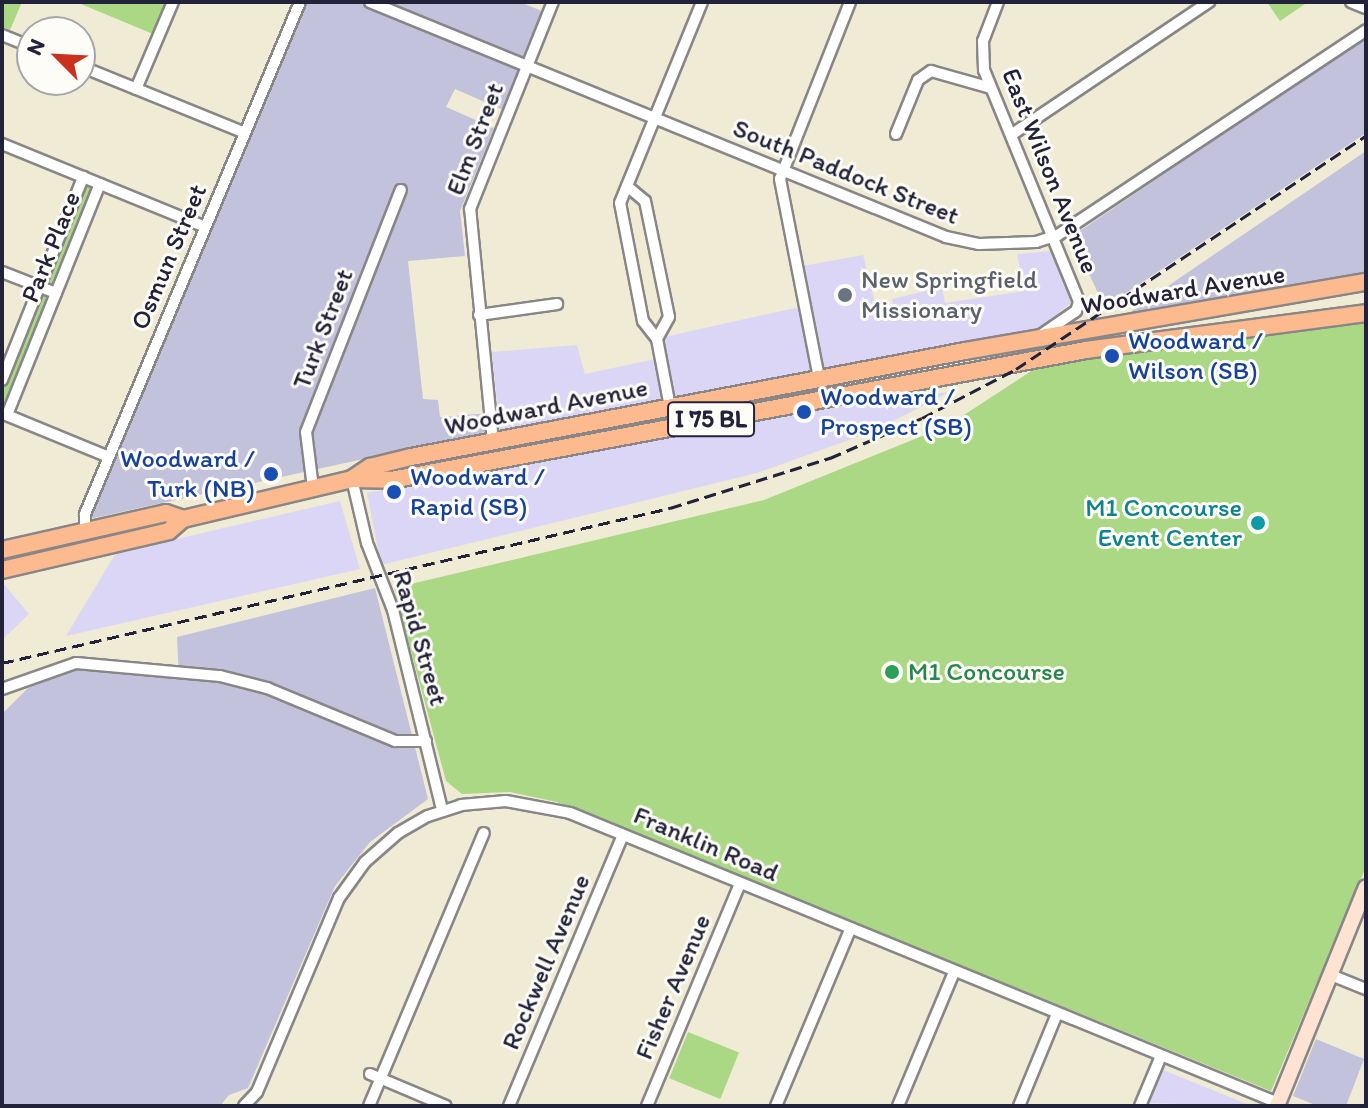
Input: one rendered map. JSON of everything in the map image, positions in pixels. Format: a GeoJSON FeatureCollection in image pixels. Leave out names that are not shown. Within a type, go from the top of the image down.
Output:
{"type":"FeatureCollection","features":[{"type":"Feature","properties":{"kind":"main road","name":"Woodward Avenue"},"geometry":{"type":"LineString","coordinates":[[352,479],[370,467],[819,378],[1366,282]]}},
{"type":"Feature","properties":{"kind":"main road","name":"Woodward Avenue"},"geometry":{"type":"LineString","coordinates":[[2,570],[169,531],[183,519],[352,479],[381,482],[1086,350],[1366,313]]}},
{"type":"Feature","properties":{"kind":"main road"},"geometry":{"type":"LineString","coordinates":[[714,419],[729,407],[824,389],[825,382],[819,378]]}},
{"type":"Feature","properties":{"kind":"main road"},"geometry":{"type":"LineString","coordinates":[[605,439],[601,435],[604,427],[664,416],[670,407]]}},
{"type":"Feature","properties":{"kind":"main road","name":"Woodward Avenue"},"geometry":{"type":"LineString","coordinates":[[2,550],[166,513],[183,519]]}},
{"type":"Feature","properties":{"kind":"street"},"geometry":{"type":"LineString","coordinates":[[136,89],[173,2]]}},
{"type":"Feature","properties":{"kind":"street","name":"Osmun Street"},"geometry":{"type":"LineString","coordinates":[[85,530],[85,514],[300,2]]}},
{"type":"Feature","properties":{"kind":"street","name":"South Paddock Street"},"geometry":{"type":"LineString","coordinates":[[370,2],[963,243],[1053,238]]}},
{"type":"Feature","properties":{"kind":"street","name":"Elm Street"},"geometry":{"type":"LineString","coordinates":[[493,442],[470,209],[553,2]]}},
{"type":"Feature","properties":{"kind":"street"},"geometry":{"type":"LineString","coordinates":[[670,407],[657,339],[643,321],[621,210],[627,186],[702,2]]}},
{"type":"Feature","properties":{"kind":"street"},"geometry":{"type":"LineString","coordinates":[[819,378],[780,184],[782,169],[850,2]]}},
{"type":"Feature","properties":{"kind":"street","name":"East Wilson Avenue"},"geometry":{"type":"LineString","coordinates":[[998,2],[982,52],[991,88],[1079,305],[1037,338]]}},
{"type":"Feature","properties":{"kind":"street"},"geometry":{"type":"LineString","coordinates":[[1011,135],[1209,2]]}},
{"type":"Feature","properties":{"kind":"street"},"geometry":{"type":"LineString","coordinates":[[1351,2],[1366,8]]}},
{"type":"Feature","properties":{"kind":"street"},"geometry":{"type":"LineString","coordinates":[[1053,238],[1366,30]]}},
{"type":"Feature","properties":{"kind":"street"},"geometry":{"type":"LineString","coordinates":[[896,134],[918,80],[931,71],[991,88]]}},
{"type":"Feature","properties":{"kind":"street"},"geometry":{"type":"LineString","coordinates":[[96,73],[245,133]]}},
{"type":"Feature","properties":{"kind":"street"},"geometry":{"type":"LineString","coordinates":[[2,144],[205,227]]}},
{"type":"Feature","properties":{"kind":"street","name":"Park Place"},"geometry":{"type":"LineString","coordinates":[[2,380],[83,177]]}},
{"type":"Feature","properties":{"kind":"street","name":"Park Place"},"geometry":{"type":"LineString","coordinates":[[4,414],[100,184]]}},
{"type":"Feature","properties":{"kind":"street"},"geometry":{"type":"LineString","coordinates":[[627,186],[645,201],[669,317],[657,339]]}},
{"type":"Feature","properties":{"kind":"street","name":"Turk Street"},"geometry":{"type":"LineString","coordinates":[[313,488],[305,436],[401,190]]}},
{"type":"Feature","properties":{"kind":"street"},"geometry":{"type":"LineString","coordinates":[[2,272],[56,293]]}},
{"type":"Feature","properties":{"kind":"street"},"geometry":{"type":"LineString","coordinates":[[479,315],[557,304]]}},
{"type":"Feature","properties":{"kind":"street"},"geometry":{"type":"LineString","coordinates":[[4,414],[109,457]]}},
{"type":"Feature","properties":{"kind":"street","name":"Rapid Street"},"geometry":{"type":"LineString","coordinates":[[352,479],[367,543],[393,610],[442,810]]}},
{"type":"Feature","properties":{"kind":"street"},"geometry":{"type":"LineString","coordinates":[[2,689],[76,663],[234,678],[395,741],[426,741]]}},
{"type":"Feature","properties":{"kind":"street","name":"Franklin Road"},"geometry":{"type":"LineString","coordinates":[[244,1106],[257,1092],[347,886],[386,842],[442,810],[485,801],[529,802],[623,835],[1280,1105]]}},
{"type":"Feature","properties":{"kind":"street"},"geometry":{"type":"LineString","coordinates":[[369,1106],[375,1076],[484,833]]}},
{"type":"Feature","properties":{"kind":"street","name":"Rockwell Avenue"},"geometry":{"type":"LineString","coordinates":[[509,1106],[623,835]]}},
{"type":"Feature","properties":{"kind":"street","name":"Fisher Avenue"},"geometry":{"type":"LineString","coordinates":[[647,1106],[740,884]]}},
{"type":"Feature","properties":{"kind":"street"},"geometry":{"type":"LineString","coordinates":[[1280,1105],[1366,887]]}},
{"type":"Feature","properties":{"kind":"street"},"geometry":{"type":"LineString","coordinates":[[776,1106],[850,930]]}},
{"type":"Feature","properties":{"kind":"street"},"geometry":{"type":"LineString","coordinates":[[898,1106],[954,972]]}},
{"type":"Feature","properties":{"kind":"street"},"geometry":{"type":"LineString","coordinates":[[1331,975],[1366,989]]}},
{"type":"Feature","properties":{"kind":"street"},"geometry":{"type":"LineString","coordinates":[[1019,1106],[1057,1014]]}},
{"type":"Feature","properties":{"kind":"street"},"geometry":{"type":"LineString","coordinates":[[1140,1106],[1161,1056]]}},
{"type":"Feature","properties":{"kind":"street"},"geometry":{"type":"LineString","coordinates":[[375,1076],[446,1106]]}},
{"type":"Feature","properties":{"kind":"shaded area"},"geometry":{"type":"Polygon","coordinates":[[[307,2],[520,2],[549,14],[508,112],[455,89],[446,107],[494,128],[460,211],[465,256],[408,261],[423,399],[438,400],[440,417],[490,413],[491,431],[89,519],[307,2]]]}},
{"type":"Feature","properties":{"kind":"shaded area"},"geometry":{"type":"Polygon","coordinates":[[[1366,37],[1366,133],[1105,307],[1071,237],[1366,37]]]}},
{"type":"Feature","properties":{"kind":"shaded area"},"geometry":{"type":"Polygon","coordinates":[[[1366,151],[1366,274],[1125,316],[1184,275],[1366,151]]]}},
{"type":"Feature","properties":{"kind":"shaded area"},"geometry":{"type":"Polygon","coordinates":[[[1050,251],[1073,301],[1032,334],[500,434],[492,352],[577,345],[585,374],[660,358],[664,337],[804,306],[797,267],[863,255],[878,315],[894,315],[892,299],[942,287],[945,303],[1024,291],[1017,254],[1050,251]]]}},
{"type":"Feature","properties":{"kind":"shaded area"},"geometry":{"type":"Polygon","coordinates":[[[950,392],[874,431],[757,473],[381,565],[367,493],[835,404],[950,392]]]}},
{"type":"Feature","properties":{"kind":"shaded area"},"geometry":{"type":"Polygon","coordinates":[[[340,501],[360,569],[66,636],[116,553],[340,501]]]}},
{"type":"Feature","properties":{"kind":"shaded area"},"geometry":{"type":"Polygon","coordinates":[[[2,582],[29,614],[2,640],[2,582]]]}},
{"type":"Feature","properties":{"kind":"shaded area"},"geometry":{"type":"Polygon","coordinates":[[[375,588],[428,799],[370,842],[335,886],[248,1088],[229,1095],[220,1106],[2,1106],[2,714],[28,688],[75,668],[179,678],[177,637],[375,588]]]}},
{"type":"Feature","properties":{"kind":"shaded area"},"geometry":{"type":"Polygon","coordinates":[[[1316,1039],[1364,1059],[1346,1106],[1318,1106],[1293,1096],[1316,1039]]]}},
{"type":"Feature","properties":{"kind":"shaded area"},"geometry":{"type":"Polygon","coordinates":[[[1161,1069],[1252,1106],[1147,1103],[1161,1069]]]}},
{"type":"Feature","properties":{"kind":"green space"},"geometry":{"type":"Polygon","coordinates":[[[2,2],[22,2],[10,30],[2,26],[2,2]]]}},
{"type":"Feature","properties":{"kind":"green space"},"geometry":{"type":"Polygon","coordinates":[[[76,2],[165,2],[153,34],[76,2]]]}},
{"type":"Feature","properties":{"kind":"green space"},"geometry":{"type":"Polygon","coordinates":[[[1267,2],[1308,2],[1280,21],[1267,2]]]}},
{"type":"Feature","properties":{"kind":"green space"},"geometry":{"type":"Polygon","coordinates":[[[90,185],[92,192],[51,285],[46,281],[84,186],[90,185]]]}},
{"type":"Feature","properties":{"kind":"green space"},"geometry":{"type":"Polygon","coordinates":[[[42,295],[48,299],[2,407],[2,390],[42,295]]]}},
{"type":"Feature","properties":{"kind":"green space","name":"M1 Concourse"},"geometry":{"type":"Polygon","coordinates":[[[1366,310],[1366,867],[1271,1091],[557,802],[510,792],[462,794],[446,781],[394,588],[764,500],[947,426],[1039,366],[1366,310]]]}},
{"type":"Feature","properties":{"kind":"green space"},"geometry":{"type":"Polygon","coordinates":[[[688,1032],[739,1053],[720,1099],[669,1078],[688,1032]]]}},
{"type":"Feature","properties":{"kind":"railway"},"geometry":{"type":"LineString","coordinates":[[2,663],[670,508],[830,458],[922,418],[1016,369],[1366,136]]}},
{"type":"Feature","properties":{"kind":"place","name":"New Springfield Missionary"},"geometry":{"type":"Point","coordinates":[845,295]}},
{"type":"Feature","properties":{"kind":"place","name":"Woodward / Wilson (SB)"},"geometry":{"type":"Point","coordinates":[1112,356]}},
{"type":"Feature","properties":{"kind":"place","name":"Woodward / Prospect (SB)"},"geometry":{"type":"Point","coordinates":[804,412]}},
{"type":"Feature","properties":{"kind":"place","name":"Woodward / Turk (NB)"},"geometry":{"type":"Point","coordinates":[271,474]}},
{"type":"Feature","properties":{"kind":"place","name":"Woodward / Rapid (SB)"},"geometry":{"type":"Point","coordinates":[394,492]}},
{"type":"Feature","properties":{"kind":"place","name":"M1 Concourse Event Center"},"geometry":{"type":"Point","coordinates":[1258,523]}},
{"type":"Feature","properties":{"kind":"place","name":"M1 Concourse"},"geometry":{"type":"Point","coordinates":[892,672]}}]}
